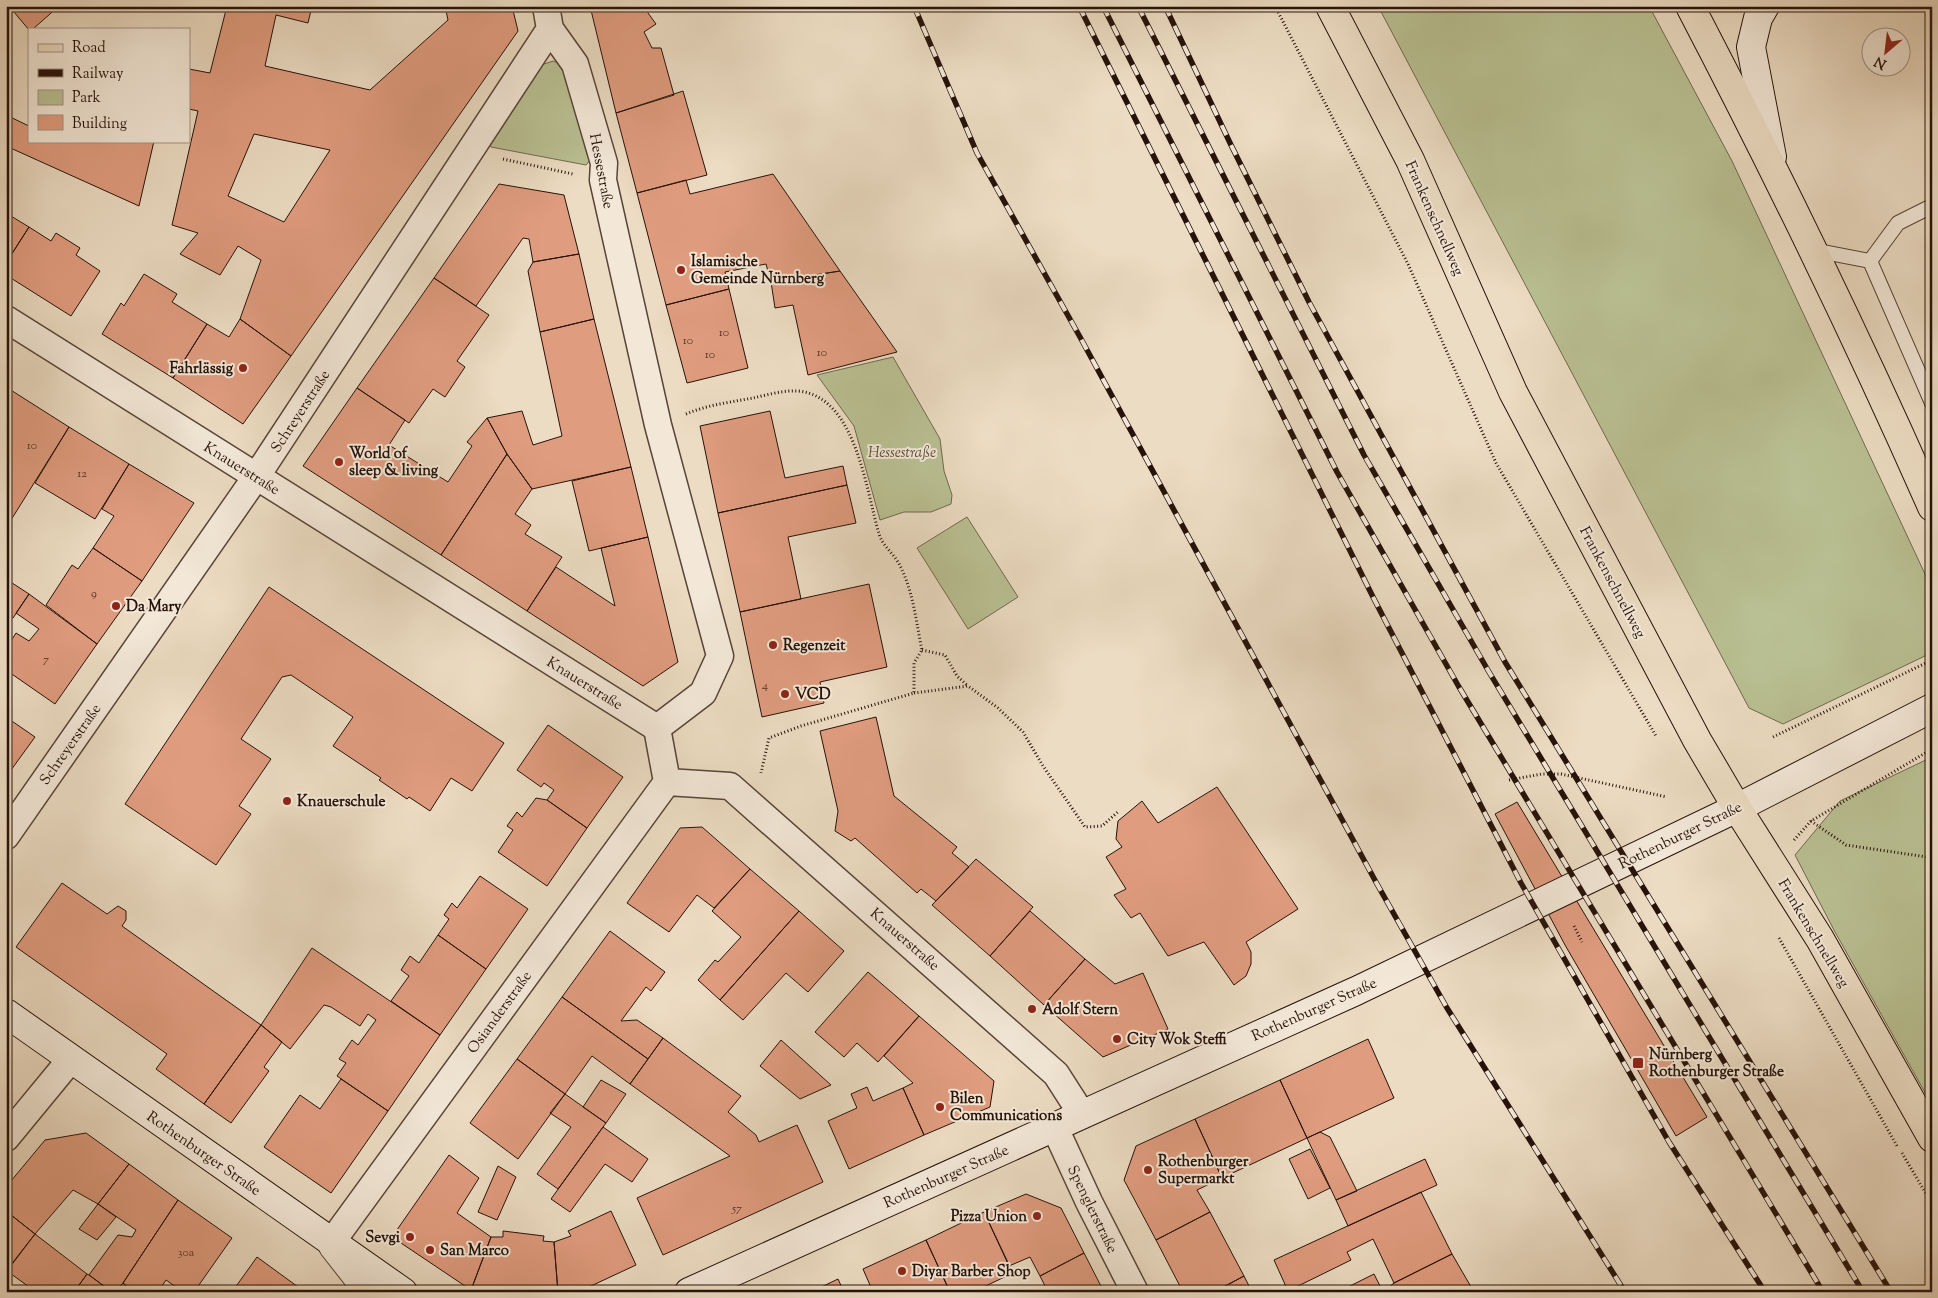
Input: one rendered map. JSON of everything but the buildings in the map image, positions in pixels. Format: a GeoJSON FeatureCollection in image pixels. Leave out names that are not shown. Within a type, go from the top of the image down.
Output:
{"type":"FeatureCollection","features":[{"type":"Feature","properties":{"kind":"main road","name":"Frankenschnellweg"},"geometry":{"type":"LineString","coordinates":[[1330,6],[1410,160],[1513,392],[1697,740],[1737,808],[1820,939],[1932,1138]]}},
{"type":"Feature","properties":{"kind":"main road"},"geometry":{"type":"LineString","coordinates":[[1690,6],[1813,250],[1890,412],[1932,507]]}},
{"type":"Feature","properties":{"kind":"main road"},"geometry":{"type":"LineString","coordinates":[[1765,6],[1758,18],[1751,47],[1776,175]]}},
{"type":"Feature","properties":{"kind":"main road","name":"Rothenburger Straße"},"geometry":{"type":"LineString","coordinates":[[689,1292],[1081,1113],[1356,991],[1737,808],[1932,708]]}},
{"type":"Feature","properties":{"kind":"main road","name":"Rothenburger Straße"},"geometry":{"type":"LineString","coordinates":[[6,1013],[403,1292]]}},
{"type":"Feature","properties":{"kind":"main road"},"geometry":{"type":"LineString","coordinates":[[331,1243],[369,1292]]}},
{"type":"Feature","properties":{"kind":"street","name":"Schreyerstraße"},"geometry":{"type":"LineString","coordinates":[[6,836],[256,477],[469,152],[548,17]]}},
{"type":"Feature","properties":{"kind":"street","name":"Hessestraße"},"geometry":{"type":"LineString","coordinates":[[548,17],[575,64],[604,163],[602,180],[658,424],[720,656],[703,693],[657,728]]}},
{"type":"Feature","properties":{"kind":"street","name":"Knauerstraße"},"geometry":{"type":"LineString","coordinates":[[6,318],[657,728]]}},
{"type":"Feature","properties":{"kind":"street"},"geometry":{"type":"LineString","coordinates":[[657,728],[667,782]]}},
{"type":"Feature","properties":{"kind":"street","name":"Knauerstraße"},"geometry":{"type":"LineString","coordinates":[[667,782],[730,786],[1056,1074],[1081,1113]]}},
{"type":"Feature","properties":{"kind":"street","name":"Osianderstraße"},"geometry":{"type":"LineString","coordinates":[[331,1243],[667,782]]}},
{"type":"Feature","properties":{"kind":"street"},"geometry":{"type":"LineString","coordinates":[[6,1138],[71,1059]]}},
{"type":"Feature","properties":{"kind":"street","name":"Spenglerstraße"},"geometry":{"type":"LineString","coordinates":[[1054,1126],[1088,1202],[1134,1292]]}},
{"type":"Feature","properties":{"kind":"lane"},"geometry":{"type":"LineString","coordinates":[[1870,261],[1898,223],[1932,206]]}},
{"type":"Feature","properties":{"kind":"lane"},"geometry":{"type":"LineString","coordinates":[[1813,250],[1870,261]]}},
{"type":"Feature","properties":{"kind":"lane"},"geometry":{"type":"LineString","coordinates":[[1870,261],[1932,403]]}},
{"type":"Feature","properties":{"kind":"path"},"geometry":{"type":"LineString","coordinates":[[1275,6],[1408,264],[1496,463],[1661,744]]}},
{"type":"Feature","properties":{"kind":"path"},"geometry":{"type":"LineString","coordinates":[[469,152],[602,180]]}},
{"type":"Feature","properties":{"kind":"path"},"geometry":{"type":"LineString","coordinates":[[658,424],[695,410],[774,393],[798,391],[822,398],[844,422],[861,463],[871,507],[883,544],[898,562],[907,584],[922,650],[914,663],[914,694]]}},
{"type":"Feature","properties":{"kind":"path"},"geometry":{"type":"LineString","coordinates":[[922,650],[946,655],[957,676],[998,708],[1023,732],[1043,766],[1085,827],[1102,826],[1119,811]]}},
{"type":"Feature","properties":{"kind":"path"},"geometry":{"type":"LineString","coordinates":[[1773,737],[1932,660]]}},
{"type":"Feature","properties":{"kind":"path"},"geometry":{"type":"LineString","coordinates":[[752,805],[769,738],[808,723],[914,694],[968,686]]}},
{"type":"Feature","properties":{"kind":"path"},"geometry":{"type":"LineString","coordinates":[[1770,860],[1790,844],[1811,821],[1932,749]]}},
{"type":"Feature","properties":{"kind":"path"},"geometry":{"type":"LineString","coordinates":[[1509,780],[1542,774],[1560,774],[1667,797]]}},
{"type":"Feature","properties":{"kind":"path"},"geometry":{"type":"LineString","coordinates":[[1811,821],[1846,845],[1927,857],[1932,860]]}},
{"type":"Feature","properties":{"kind":"path"},"geometry":{"type":"LineString","coordinates":[[1574,926],[1582,942]]}},
{"type":"Feature","properties":{"kind":"path"},"geometry":{"type":"LineString","coordinates":[[1775,931],[1932,1204]]}},
{"type":"Feature","properties":{"kind":"green space"},"geometry":{"type":"Polygon","coordinates":[[[1378,6],[1649,6],[1732,161],[1932,589],[1932,640],[1927,655],[1783,724],[1749,708],[1378,6]]]}},
{"type":"Feature","properties":{"kind":"green space"},"geometry":{"type":"Polygon","coordinates":[[[553,61],[567,67],[592,158],[586,165],[491,147],[488,140],[541,65],[553,61]]]}},
{"type":"Feature","properties":{"kind":"green space","name":"Hessestraße"},"geometry":{"type":"Polygon","coordinates":[[[893,357],[940,439],[944,471],[952,495],[951,504],[931,512],[904,512],[880,520],[854,426],[817,375],[893,357]]]}},
{"type":"Feature","properties":{"kind":"green space"},"geometry":{"type":"Polygon","coordinates":[[[967,517],[1018,597],[968,629],[917,548],[967,517]]]}},
{"type":"Feature","properties":{"kind":"green space"},"geometry":{"type":"Polygon","coordinates":[[[1932,757],[1932,1105],[1835,932],[1795,855],[1840,801],[1932,757]]]}},
{"type":"Feature","properties":{"kind":"railway"},"geometry":{"type":"LineString","coordinates":[[914,6],[977,153],[1080,337],[1377,884],[1447,1008],[1625,1292]]}},
{"type":"Feature","properties":{"kind":"railway"},"geometry":{"type":"LineString","coordinates":[[1079,6],[1374,599],[1521,883],[1669,1142],[1765,1292]]}},
{"type":"Feature","properties":{"kind":"railway"},"geometry":{"type":"LineString","coordinates":[[1103,6],[1337,472],[1459,687],[1823,1292]]}},
{"type":"Feature","properties":{"kind":"railway"},"geometry":{"type":"LineString","coordinates":[[1138,6],[1364,455],[1489,672],[1863,1292]]}},
{"type":"Feature","properties":{"kind":"railway"},"geometry":{"type":"LineString","coordinates":[[1165,6],[1309,302],[1505,662],[1891,1292]]}},
{"type":"Feature","properties":{"kind":"place","name":"Islamische Gemeinde Nürnberg"},"geometry":{"type":"Point","coordinates":[681,270]}},
{"type":"Feature","properties":{"kind":"place","name":"Fahrlässig"},"geometry":{"type":"Point","coordinates":[243,368]}},
{"type":"Feature","properties":{"kind":"place","name":"World of sleep & living"},"geometry":{"type":"Point","coordinates":[339,462]}},
{"type":"Feature","properties":{"kind":"place","name":"Da Mary"},"geometry":{"type":"Point","coordinates":[116,606]}},
{"type":"Feature","properties":{"kind":"place","name":"Regenzeit"},"geometry":{"type":"Point","coordinates":[773,645]}},
{"type":"Feature","properties":{"kind":"place","name":"VCD"},"geometry":{"type":"Point","coordinates":[785,694]}},
{"type":"Feature","properties":{"kind":"place","name":"Knauerschule"},"geometry":{"type":"Point","coordinates":[287,801]}},
{"type":"Feature","properties":{"kind":"place","name":"Adolf Stern"},"geometry":{"type":"Point","coordinates":[1032,1009]}},
{"type":"Feature","properties":{"kind":"place","name":"City Wok Steffi"},"geometry":{"type":"Point","coordinates":[1117,1039]}},
{"type":"Feature","properties":{"kind":"place","name":"Nürnberg Rothenburger Straße"},"geometry":{"type":"Point","coordinates":[1638,1063]}},
{"type":"Feature","properties":{"kind":"place","name":"Bilen Communications"},"geometry":{"type":"Point","coordinates":[940,1107]}},
{"type":"Feature","properties":{"kind":"place","name":"Rothenburger Supermarkt"},"geometry":{"type":"Point","coordinates":[1148,1170]}},
{"type":"Feature","properties":{"kind":"place","name":"Pizza Union"},"geometry":{"type":"Point","coordinates":[1037,1216]}},
{"type":"Feature","properties":{"kind":"place","name":"Sevgi"},"geometry":{"type":"Point","coordinates":[410,1237]}},
{"type":"Feature","properties":{"kind":"place","name":"San Marco"},"geometry":{"type":"Point","coordinates":[430,1250]}},
{"type":"Feature","properties":{"kind":"place","name":"Diyar Barber Shop"},"geometry":{"type":"Point","coordinates":[902,1271]}}]}
